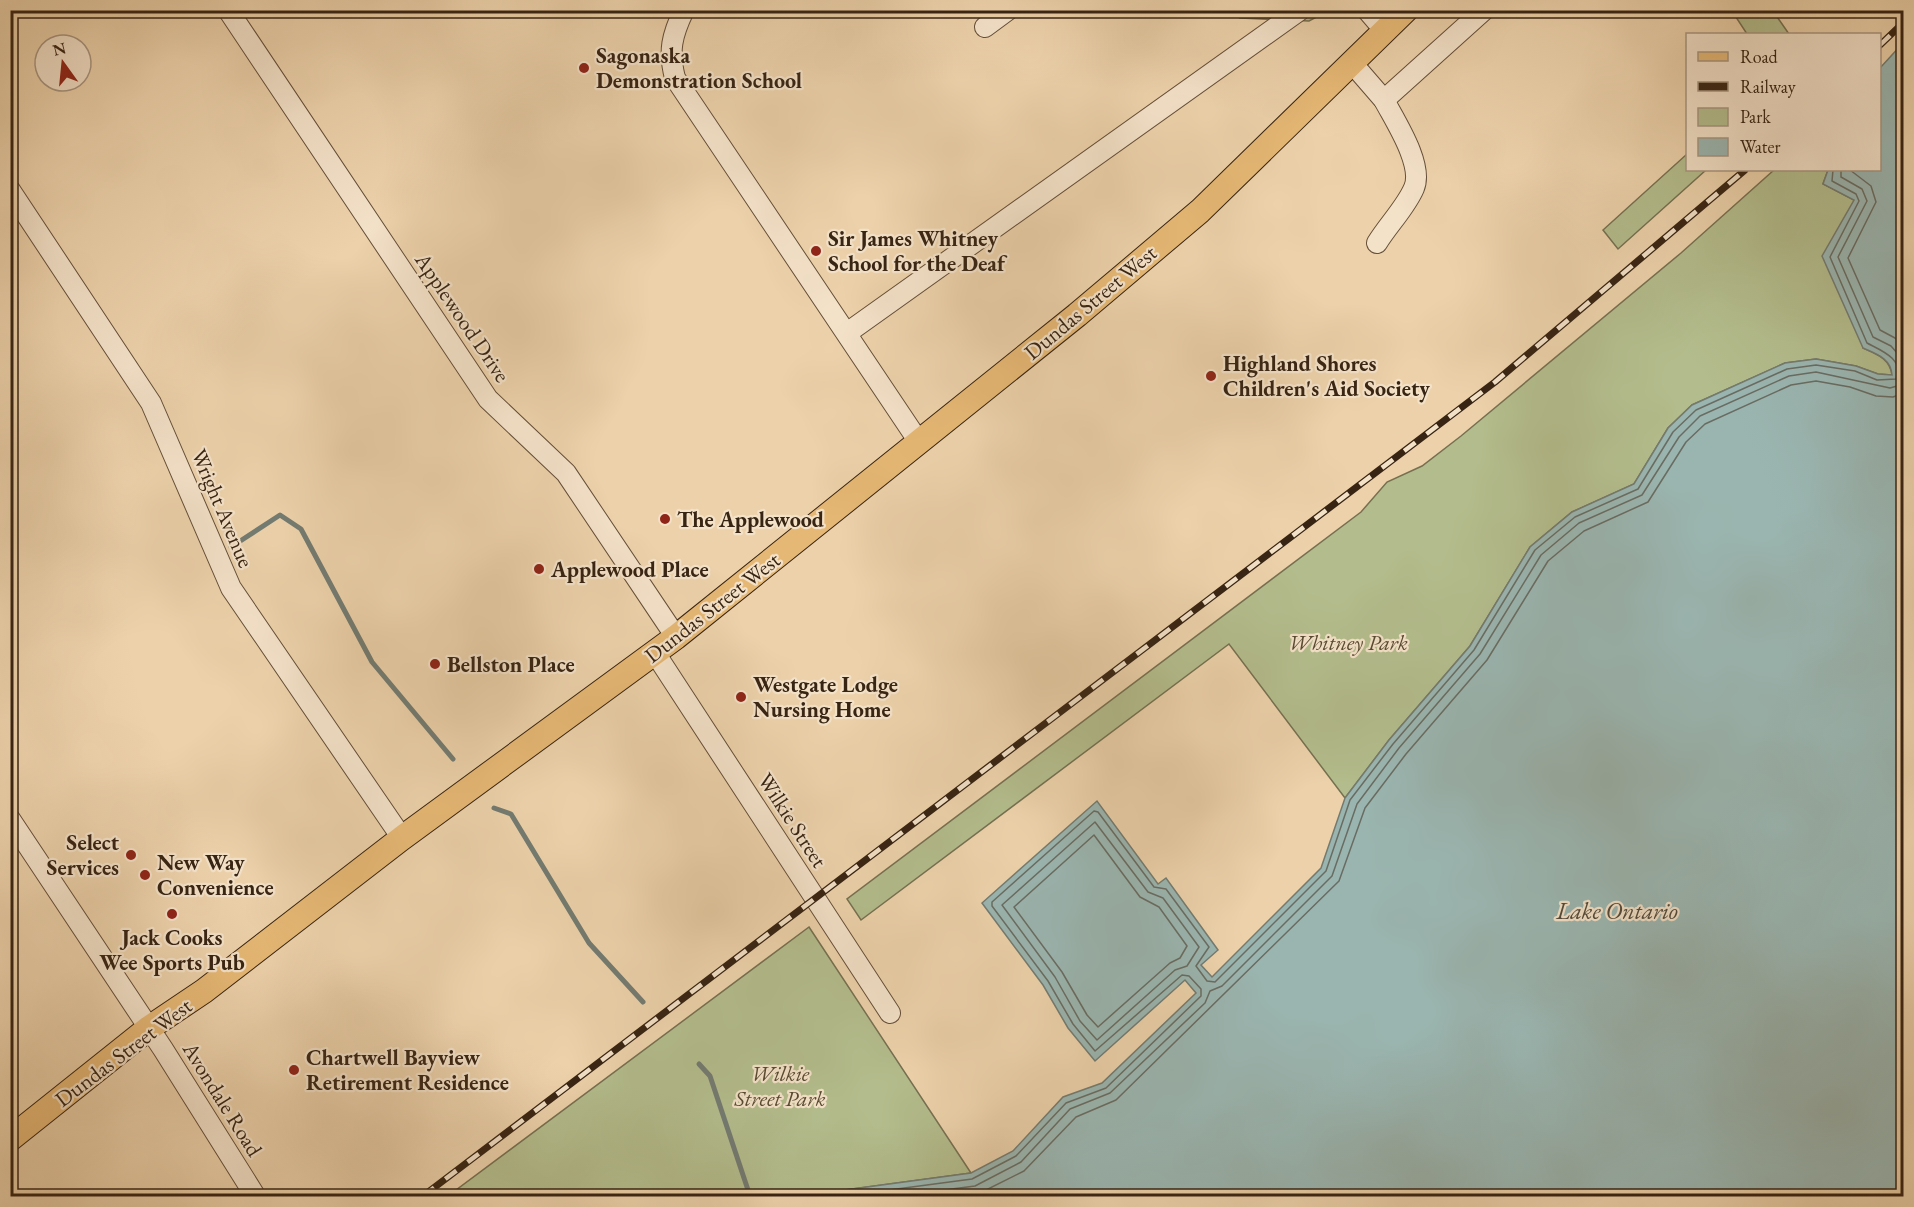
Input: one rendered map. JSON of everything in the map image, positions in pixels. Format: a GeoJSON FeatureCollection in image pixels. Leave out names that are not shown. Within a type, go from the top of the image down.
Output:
{"type":"FeatureCollection","features":[{"type":"Feature","properties":{"kind":"main road","name":"Dundas Street West"},"geometry":{"type":"LineString","coordinates":[[10,1139],[149,1028],[204,991],[402,838],[676,637],[1077,315],[1200,211],[1406,10]]}},
{"type":"Feature","properties":{"kind":"street","name":"Applewood Drive"},"geometry":{"type":"LineString","coordinates":[[228,10],[489,399],[566,473],[676,637]]}},
{"type":"Feature","properties":{"kind":"street"},"geometry":{"type":"LineString","coordinates":[[684,10],[672,36],[670,57],[675,78],[919,442]]}},
{"type":"Feature","properties":{"kind":"street"},"geometry":{"type":"LineString","coordinates":[[985,27],[1008,10]]}},
{"type":"Feature","properties":{"kind":"street"},"geometry":{"type":"LineString","coordinates":[[847,333],[1300,10]]}},
{"type":"Feature","properties":{"kind":"street"},"geometry":{"type":"LineString","coordinates":[[1367,10],[1385,31]]}},
{"type":"Feature","properties":{"kind":"street"},"geometry":{"type":"LineString","coordinates":[[1384,100],[1484,10]]}},
{"type":"Feature","properties":{"kind":"street"},"geometry":{"type":"LineString","coordinates":[[1352,63],[1384,100],[1409,150],[1417,173],[1414,187],[1377,243]]}},
{"type":"Feature","properties":{"kind":"street","name":"Wright Avenue"},"geometry":{"type":"LineString","coordinates":[[10,190],[151,403],[231,588],[402,838]]}},
{"type":"Feature","properties":{"kind":"street","name":"Wilkie Street"},"geometry":{"type":"LineString","coordinates":[[655,653],[890,1013]]}},
{"type":"Feature","properties":{"kind":"street","name":"Avondale Road"},"geometry":{"type":"LineString","coordinates":[[10,819],[149,1028],[254,1194]]}},
{"type":"Feature","properties":{"kind":"green space"},"geometry":{"type":"Polygon","coordinates":[[[1228,11],[1328,11],[1309,21],[1240,18],[1228,11]]]}},
{"type":"Feature","properties":{"kind":"green space"},"geometry":{"type":"Polygon","coordinates":[[[1732,11],[1773,11],[1788,33],[1746,33],[1732,11]]]}},
{"type":"Feature","properties":{"kind":"green space"},"geometry":{"type":"Polygon","coordinates":[[[1686,155],[1686,171],[1705,171],[1618,249],[1603,230],[1686,155]]]}},
{"type":"Feature","properties":{"kind":"green space","name":"Whitney Park"},"geometry":{"type":"Polygon","coordinates":[[[1773,171],[1828,171],[1823,184],[1854,200],[1863,348],[1885,361],[1892,375],[1878,374],[1856,366],[1816,359],[1785,363],[1692,405],[1668,428],[1634,484],[1572,512],[1530,547],[1470,646],[1389,740],[1345,798],[1229,644],[861,920],[847,899],[1361,512],[1387,482],[1422,466],[1461,436],[1681,253],[1773,171]]]}},
{"type":"Feature","properties":{"kind":"green space","name":"Wilkie Street Park"},"geometry":{"type":"Polygon","coordinates":[[[809,927],[971,1173],[800,1196],[448,1196],[809,927]]]}},
{"type":"Feature","properties":{"kind":"water","name":"Lake Ontario"},"geometry":{"type":"Polygon","coordinates":[[[1903,43],[1903,1196],[800,1196],[971,1173],[1013,1151],[1063,1097],[1102,1083],[1196,993],[1185,980],[1095,1061],[1068,1028],[1043,985],[982,903],[1097,801],[1158,884],[1166,878],[1218,950],[1201,965],[1212,977],[1321,868],[1345,798],[1389,740],[1470,646],[1530,547],[1572,512],[1634,484],[1668,428],[1692,405],[1785,363],[1816,359],[1856,366],[1878,374],[1892,375],[1886,361],[1863,348],[1822,256],[1854,200],[1823,184],[1828,171],[1881,171],[1881,67],[1903,43]]]}},
{"type":"Feature","properties":{"kind":"waterway"},"geometry":{"type":"LineString","coordinates":[[231,547],[280,515],[301,529],[372,662],[453,759]]}},
{"type":"Feature","properties":{"kind":"waterway"},"geometry":{"type":"LineString","coordinates":[[494,808],[511,814],[589,943],[643,1002]]}},
{"type":"Feature","properties":{"kind":"waterway"},"geometry":{"type":"LineString","coordinates":[[699,1064],[710,1076],[750,1196]]}},
{"type":"Feature","properties":{"kind":"railway"},"geometry":{"type":"LineString","coordinates":[[1881,44],[1904,22]]}},
{"type":"Feature","properties":{"kind":"railway"},"geometry":{"type":"LineString","coordinates":[[423,1196],[1495,382],[1744,171]]}},
{"type":"Feature","properties":{"kind":"place","name":"Sagonaska Demonstration School"},"geometry":{"type":"Point","coordinates":[584,68]}},
{"type":"Feature","properties":{"kind":"place","name":"Sir James Whitney School for the Deaf"},"geometry":{"type":"Point","coordinates":[816,251]}},
{"type":"Feature","properties":{"kind":"place","name":"Highland Shores Children's Aid Society"},"geometry":{"type":"Point","coordinates":[1211,376]}},
{"type":"Feature","properties":{"kind":"place","name":"The Applewood"},"geometry":{"type":"Point","coordinates":[665,519]}},
{"type":"Feature","properties":{"kind":"place","name":"Applewood Place"},"geometry":{"type":"Point","coordinates":[539,569]}},
{"type":"Feature","properties":{"kind":"place","name":"Bellston Place"},"geometry":{"type":"Point","coordinates":[435,664]}},
{"type":"Feature","properties":{"kind":"place","name":"Westgate Lodge Nursing Home"},"geometry":{"type":"Point","coordinates":[741,697]}},
{"type":"Feature","properties":{"kind":"place","name":"Select Services"},"geometry":{"type":"Point","coordinates":[131,855]}},
{"type":"Feature","properties":{"kind":"place","name":"New Way Convenience"},"geometry":{"type":"Point","coordinates":[145,875]}},
{"type":"Feature","properties":{"kind":"place","name":"Jack Cooks Wee Sports Pub"},"geometry":{"type":"Point","coordinates":[172,914]}},
{"type":"Feature","properties":{"kind":"place","name":"Chartwell Bayview Retirement Residence"},"geometry":{"type":"Point","coordinates":[294,1070]}}]}
